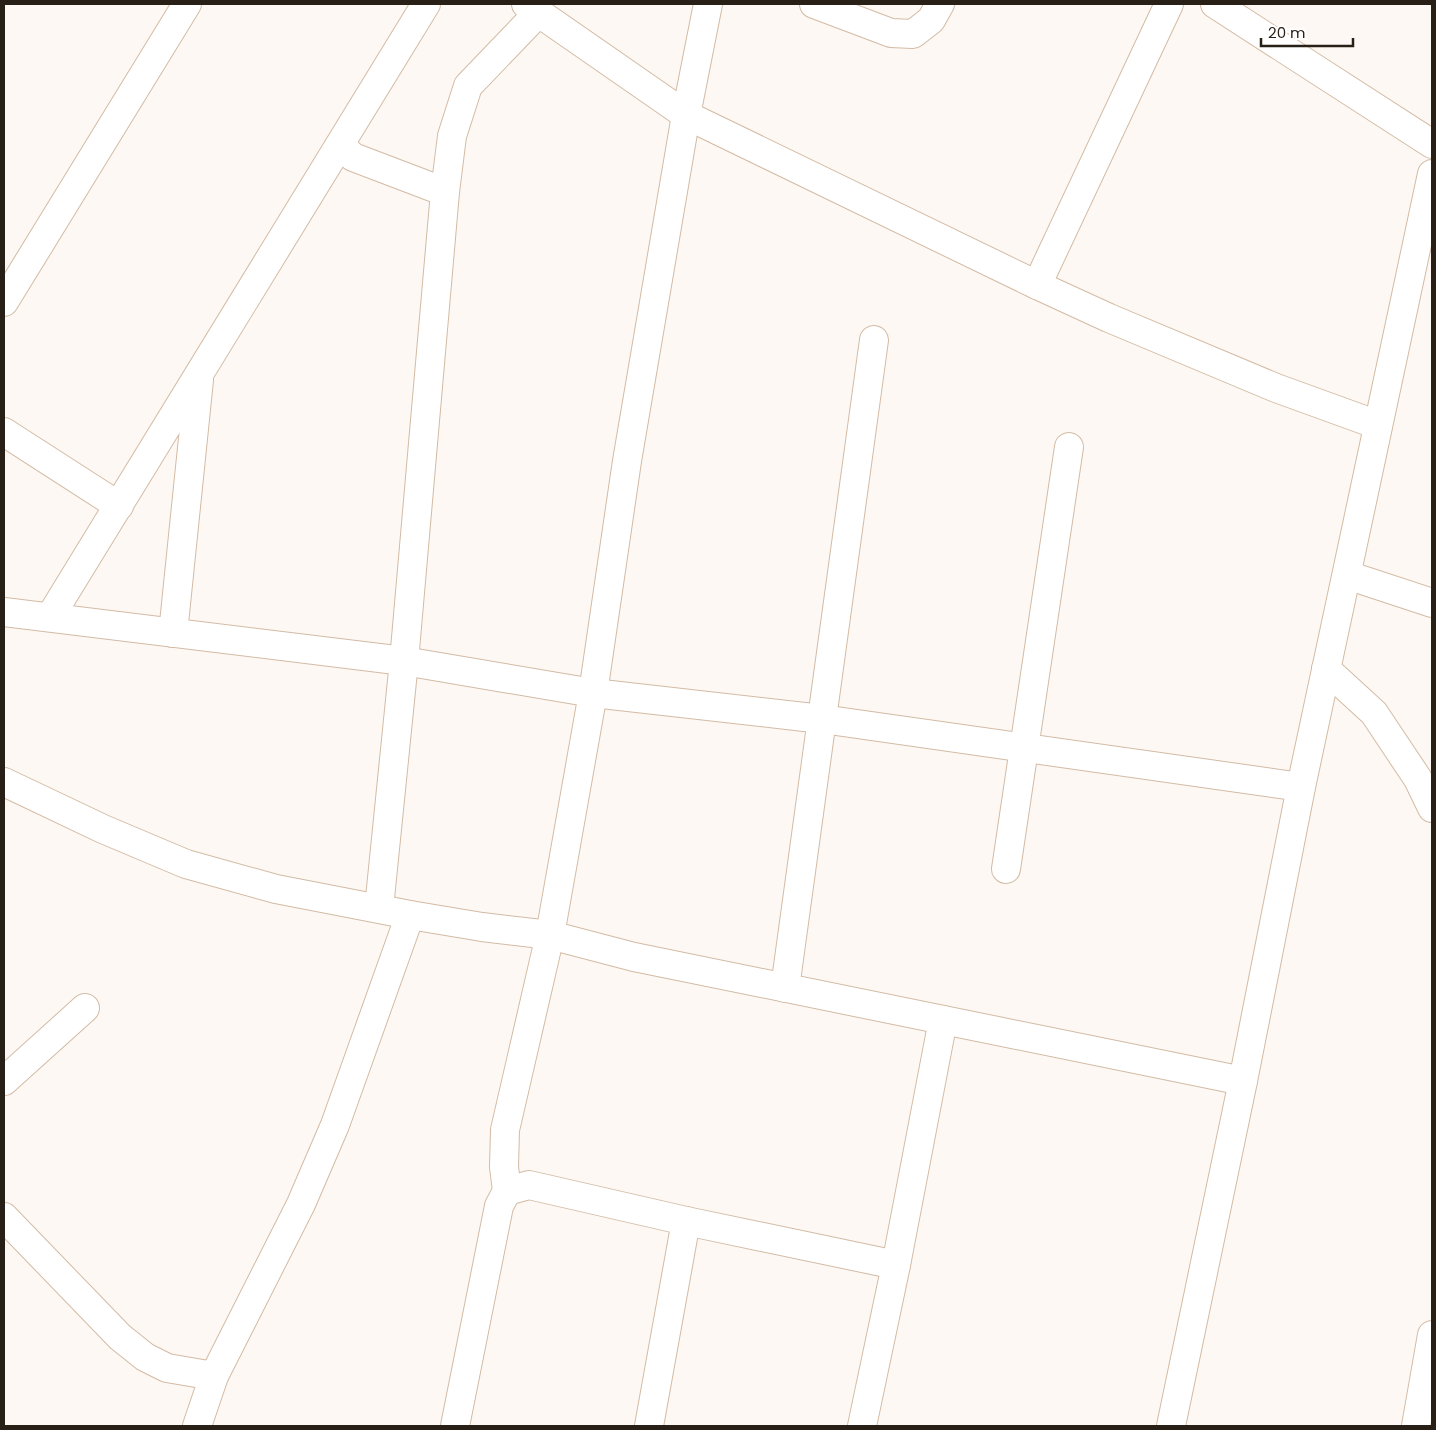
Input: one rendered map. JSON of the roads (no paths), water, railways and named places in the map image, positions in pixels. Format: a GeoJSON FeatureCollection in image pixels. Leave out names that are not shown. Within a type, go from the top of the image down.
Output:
{"type":"FeatureCollection","features":[{"type":"Feature","properties":{"kind":"street"},"geometry":{"type":"LineString","coordinates":[[4,302],[187,4]]}},
{"type":"Feature","properties":{"kind":"street"},"geometry":{"type":"LineString","coordinates":[[50,618],[426,4]]}},
{"type":"Feature","properties":{"kind":"street"},"geometry":{"type":"LineString","coordinates":[[455,1426],[499,1206],[507,1191],[504,1166],[505,1130],[550,935],[593,693],[627,461],[686,116],[708,4]]}},
{"type":"Feature","properties":{"kind":"street"},"geometry":{"type":"LineString","coordinates":[[814,4],[891,33],[913,34],[932,20],[940,4]]}},
{"type":"Feature","properties":{"kind":"street"},"geometry":{"type":"LineString","coordinates":[[1037,285],[1169,4]]}},
{"type":"Feature","properties":{"kind":"street"},"geometry":{"type":"LineString","coordinates":[[1215,4],[1432,144]]}},
{"type":"Feature","properties":{"kind":"street"},"geometry":{"type":"LineString","coordinates":[[379,908],[404,662],[445,192],[452,136],[468,86],[532,8],[686,116],[1109,318],[1276,388],[1378,425]]}},
{"type":"Feature","properties":{"kind":"street"},"geometry":{"type":"LineString","coordinates":[[340,145],[353,157],[445,192]]}},
{"type":"Feature","properties":{"kind":"street"},"geometry":{"type":"LineString","coordinates":[[1171,1426],[1326,669],[1378,425],[1430,202],[1432,174]]}},
{"type":"Feature","properties":{"kind":"street"},"geometry":{"type":"LineString","coordinates":[[785,988],[874,340]]}},
{"type":"Feature","properties":{"kind":"street"},"geometry":{"type":"LineString","coordinates":[[173,633],[200,373]]}},
{"type":"Feature","properties":{"kind":"street"},"geometry":{"type":"LineString","coordinates":[[4,432],[118,506]]}},
{"type":"Feature","properties":{"kind":"street"},"geometry":{"type":"LineString","coordinates":[[1006,869],[1069,446]]}},
{"type":"Feature","properties":{"kind":"street"},"geometry":{"type":"LineString","coordinates":[[1347,575],[1432,603]]}},
{"type":"Feature","properties":{"kind":"street"},"geometry":{"type":"LineString","coordinates":[[4,612],[404,662],[593,693],[822,719],[1302,787]]}},
{"type":"Feature","properties":{"kind":"street"},"geometry":{"type":"LineString","coordinates":[[1326,669],[1374,713],[1418,779],[1432,808]]}},
{"type":"Feature","properties":{"kind":"street"},"geometry":{"type":"LineString","coordinates":[[4,782],[103,829],[186,864],[276,889],[410,915],[482,927],[550,935],[634,957],[1243,1081]]}},
{"type":"Feature","properties":{"kind":"street"},"geometry":{"type":"LineString","coordinates":[[197,1426],[214,1376],[302,1204],[331,1134],[410,915]]}},
{"type":"Feature","properties":{"kind":"street"},"geometry":{"type":"LineString","coordinates":[[4,1081],[85,1008]]}},
{"type":"Feature","properties":{"kind":"street"},"geometry":{"type":"LineString","coordinates":[[862,1426],[896,1265],[942,1020]]}},
{"type":"Feature","properties":{"kind":"street"},"geometry":{"type":"LineString","coordinates":[[507,1191],[529,1186],[896,1265]]}},
{"type":"Feature","properties":{"kind":"street"},"geometry":{"type":"LineString","coordinates":[[4,1217],[120,1337],[145,1357],[167,1368],[214,1376]]}},
{"type":"Feature","properties":{"kind":"street"},"geometry":{"type":"LineString","coordinates":[[649,1426],[686,1221]]}},
{"type":"Feature","properties":{"kind":"street"},"geometry":{"type":"LineString","coordinates":[[1416,1426],[1432,1335]]}}]}
